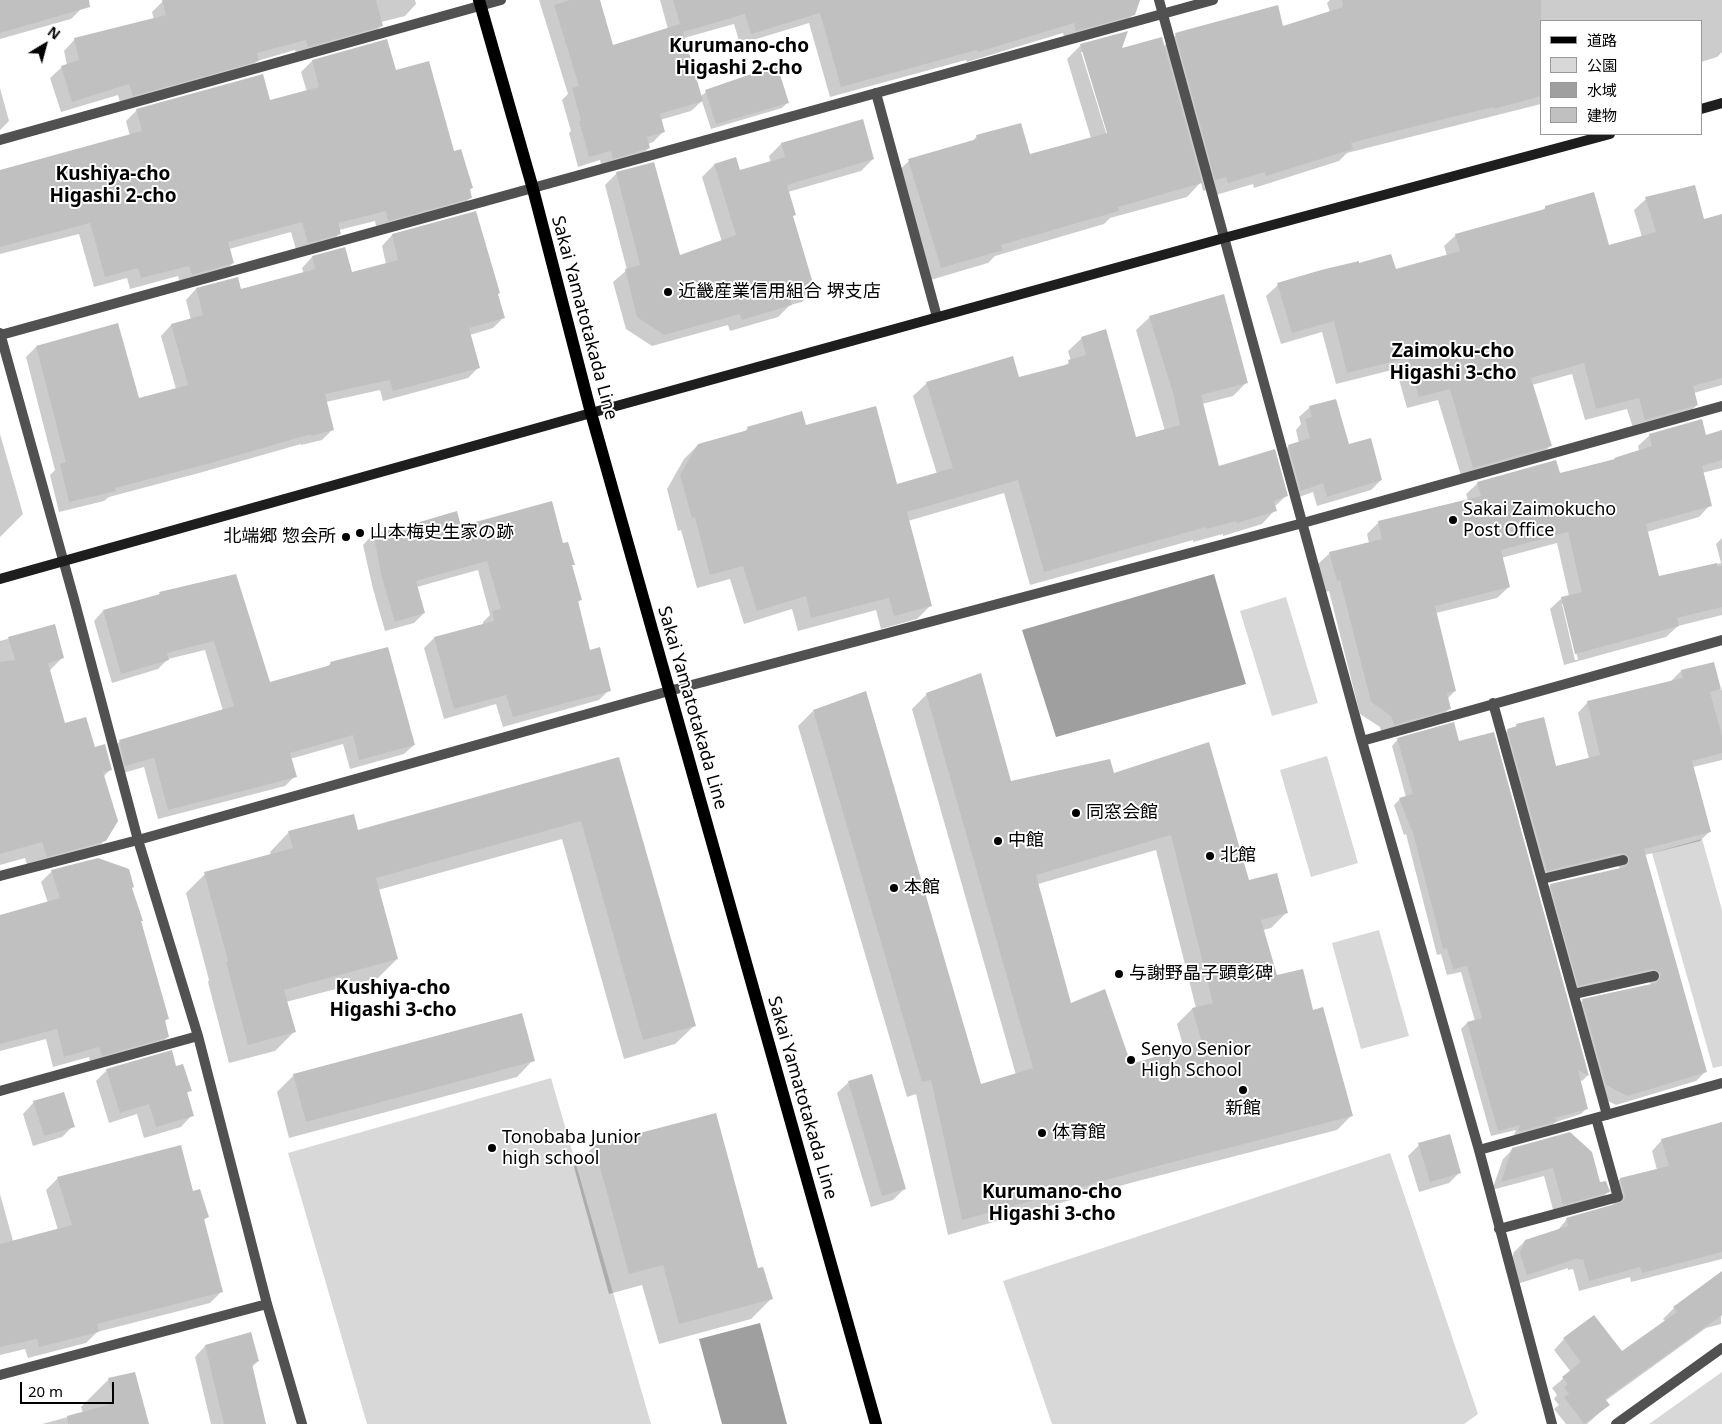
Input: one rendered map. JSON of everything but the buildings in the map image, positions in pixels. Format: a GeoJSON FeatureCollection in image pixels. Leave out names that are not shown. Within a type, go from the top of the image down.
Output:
{"type":"FeatureCollection","features":[{"type":"Feature","properties":{"kind":"main road","name":"Sakai Yamatotakada Line"},"geometry":{"type":"LineString","coordinates":[[480,3],[533,188],[590,413],[876,1424]]}},
{"type":"Feature","properties":{"kind":"street"},"geometry":{"type":"LineString","coordinates":[[0,140],[480,3],[501,0]]}},
{"type":"Feature","properties":{"kind":"street"},"geometry":{"type":"LineString","coordinates":[[1159,0],[1362,741],[1478,1150],[1552,1424]]}},
{"type":"Feature","properties":{"kind":"street"},"geometry":{"type":"LineString","coordinates":[[302,1424],[267,1304],[198,1036],[138,840],[0,334],[1213,0]]}},
{"type":"Feature","properties":{"kind":"street"},"geometry":{"type":"LineString","coordinates":[[876,93],[937,317]]}},
{"type":"Feature","properties":{"kind":"street"},"geometry":{"type":"LineString","coordinates":[[1702,109],[1722,103]]}},
{"type":"Feature","properties":{"kind":"street"},"geometry":{"type":"LineString","coordinates":[[0,579],[937,317],[1606,135]]}},
{"type":"Feature","properties":{"kind":"street"},"geometry":{"type":"LineString","coordinates":[[0,876],[138,840],[669,691],[1303,523],[1722,406]]}},
{"type":"Feature","properties":{"kind":"street"},"geometry":{"type":"LineString","coordinates":[[1362,741],[1722,640]]}},
{"type":"Feature","properties":{"kind":"street"},"geometry":{"type":"LineString","coordinates":[[1493,703],[1574,994],[1618,1197],[1499,1229]]}},
{"type":"Feature","properties":{"kind":"street"},"geometry":{"type":"LineString","coordinates":[[1542,879],[1622,860]]}},
{"type":"Feature","properties":{"kind":"street"},"geometry":{"type":"LineString","coordinates":[[1574,994],[1654,976]]}},
{"type":"Feature","properties":{"kind":"street"},"geometry":{"type":"LineString","coordinates":[[0,1091],[198,1036]]}},
{"type":"Feature","properties":{"kind":"street"},"geometry":{"type":"LineString","coordinates":[[1478,1150],[1722,1083]]}},
{"type":"Feature","properties":{"kind":"street"},"geometry":{"type":"LineString","coordinates":[[0,1375],[267,1304]]}},
{"type":"Feature","properties":{"kind":"street"},"geometry":{"type":"LineString","coordinates":[[1616,1424],[1722,1348]]}},
{"type":"Feature","properties":{"kind":"green space"},"geometry":{"type":"Polygon","coordinates":[[[1286,597],[1318,703],[1272,716],[1240,611],[1286,597]]]}},
{"type":"Feature","properties":{"kind":"green space"},"geometry":{"type":"Polygon","coordinates":[[[1327,756],[1358,863],[1311,877],[1280,770],[1327,756]]]}},
{"type":"Feature","properties":{"kind":"green space"},"geometry":{"type":"Polygon","coordinates":[[[1702,839],[1722,910],[1722,1066],[1713,1068],[1652,853],[1702,839]]]}},
{"type":"Feature","properties":{"kind":"green space"},"geometry":{"type":"Polygon","coordinates":[[[1379,930],[1409,1036],[1361,1049],[1332,943],[1379,930]]]}},
{"type":"Feature","properties":{"kind":"green space"},"geometry":{"type":"Polygon","coordinates":[[[551,1078],[651,1424],[367,1424],[288,1153],[551,1078]]]}},
{"type":"Feature","properties":{"kind":"green space"},"geometry":{"type":"Polygon","coordinates":[[[1390,1153],[1478,1414],[1464,1424],[1052,1424],[1003,1281],[1390,1153]]]}},
{"type":"Feature","properties":{"kind":"green space"},"geometry":{"type":"Polygon","coordinates":[[[1722,1372],[1722,1424],[1649,1424],[1722,1372]]]}},
{"type":"Feature","properties":{"kind":"water"},"geometry":{"type":"Polygon","coordinates":[[[1214,574],[1246,684],[1056,737],[1022,630],[1214,574]]]}},
{"type":"Feature","properties":{"kind":"water"},"geometry":{"type":"Polygon","coordinates":[[[760,1323],[787,1424],[722,1424],[699,1339],[760,1323]]]}},
{"type":"Feature","properties":{"kind":"place","name":"近畿産業信用組合 堺支店"},"geometry":{"type":"Point","coordinates":[668,292]}},
{"type":"Feature","properties":{"kind":"place","name":"Sakai Zaimokucho Post Office"},"geometry":{"type":"Point","coordinates":[1453,520]}},
{"type":"Feature","properties":{"kind":"place","name":"山本梅史生家の跡"},"geometry":{"type":"Point","coordinates":[360,533]}},
{"type":"Feature","properties":{"kind":"place","name":"北端郷 惣会所"},"geometry":{"type":"Point","coordinates":[346,537]}},
{"type":"Feature","properties":{"kind":"place","name":"同窓会館"},"geometry":{"type":"Point","coordinates":[1076,813]}},
{"type":"Feature","properties":{"kind":"place","name":"中館"},"geometry":{"type":"Point","coordinates":[998,841]}},
{"type":"Feature","properties":{"kind":"place","name":"北館"},"geometry":{"type":"Point","coordinates":[1210,856]}},
{"type":"Feature","properties":{"kind":"place","name":"本館"},"geometry":{"type":"Point","coordinates":[894,888]}},
{"type":"Feature","properties":{"kind":"place","name":"与謝野晶子顕彰碑"},"geometry":{"type":"Point","coordinates":[1119,974]}},
{"type":"Feature","properties":{"kind":"place","name":"Senyo Senior High School"},"geometry":{"type":"Point","coordinates":[1131,1060]}},
{"type":"Feature","properties":{"kind":"place","name":"新館"},"geometry":{"type":"Point","coordinates":[1243,1090]}},
{"type":"Feature","properties":{"kind":"place","name":"体育館"},"geometry":{"type":"Point","coordinates":[1042,1133]}},
{"type":"Feature","properties":{"kind":"place","name":"Tonobaba Junior high school"},"geometry":{"type":"Point","coordinates":[492,1148]}},
{"type":"Feature","properties":{"kind":"district","name":"Kurumano-cho Higashi 2-cho"},"geometry":{"type":"Point","coordinates":[739,58]}},
{"type":"Feature","properties":{"kind":"district","name":"Kushiya-cho Higashi 2-cho"},"geometry":{"type":"Point","coordinates":[113,186]}},
{"type":"Feature","properties":{"kind":"district","name":"Zaimoku-cho Higashi 3-cho"},"geometry":{"type":"Point","coordinates":[1453,363]}},
{"type":"Feature","properties":{"kind":"district","name":"Kushiya-cho Higashi 3-cho"},"geometry":{"type":"Point","coordinates":[393,1000]}},
{"type":"Feature","properties":{"kind":"district","name":"Kurumano-cho Higashi 3-cho"},"geometry":{"type":"Point","coordinates":[1052,1204]}}]}
